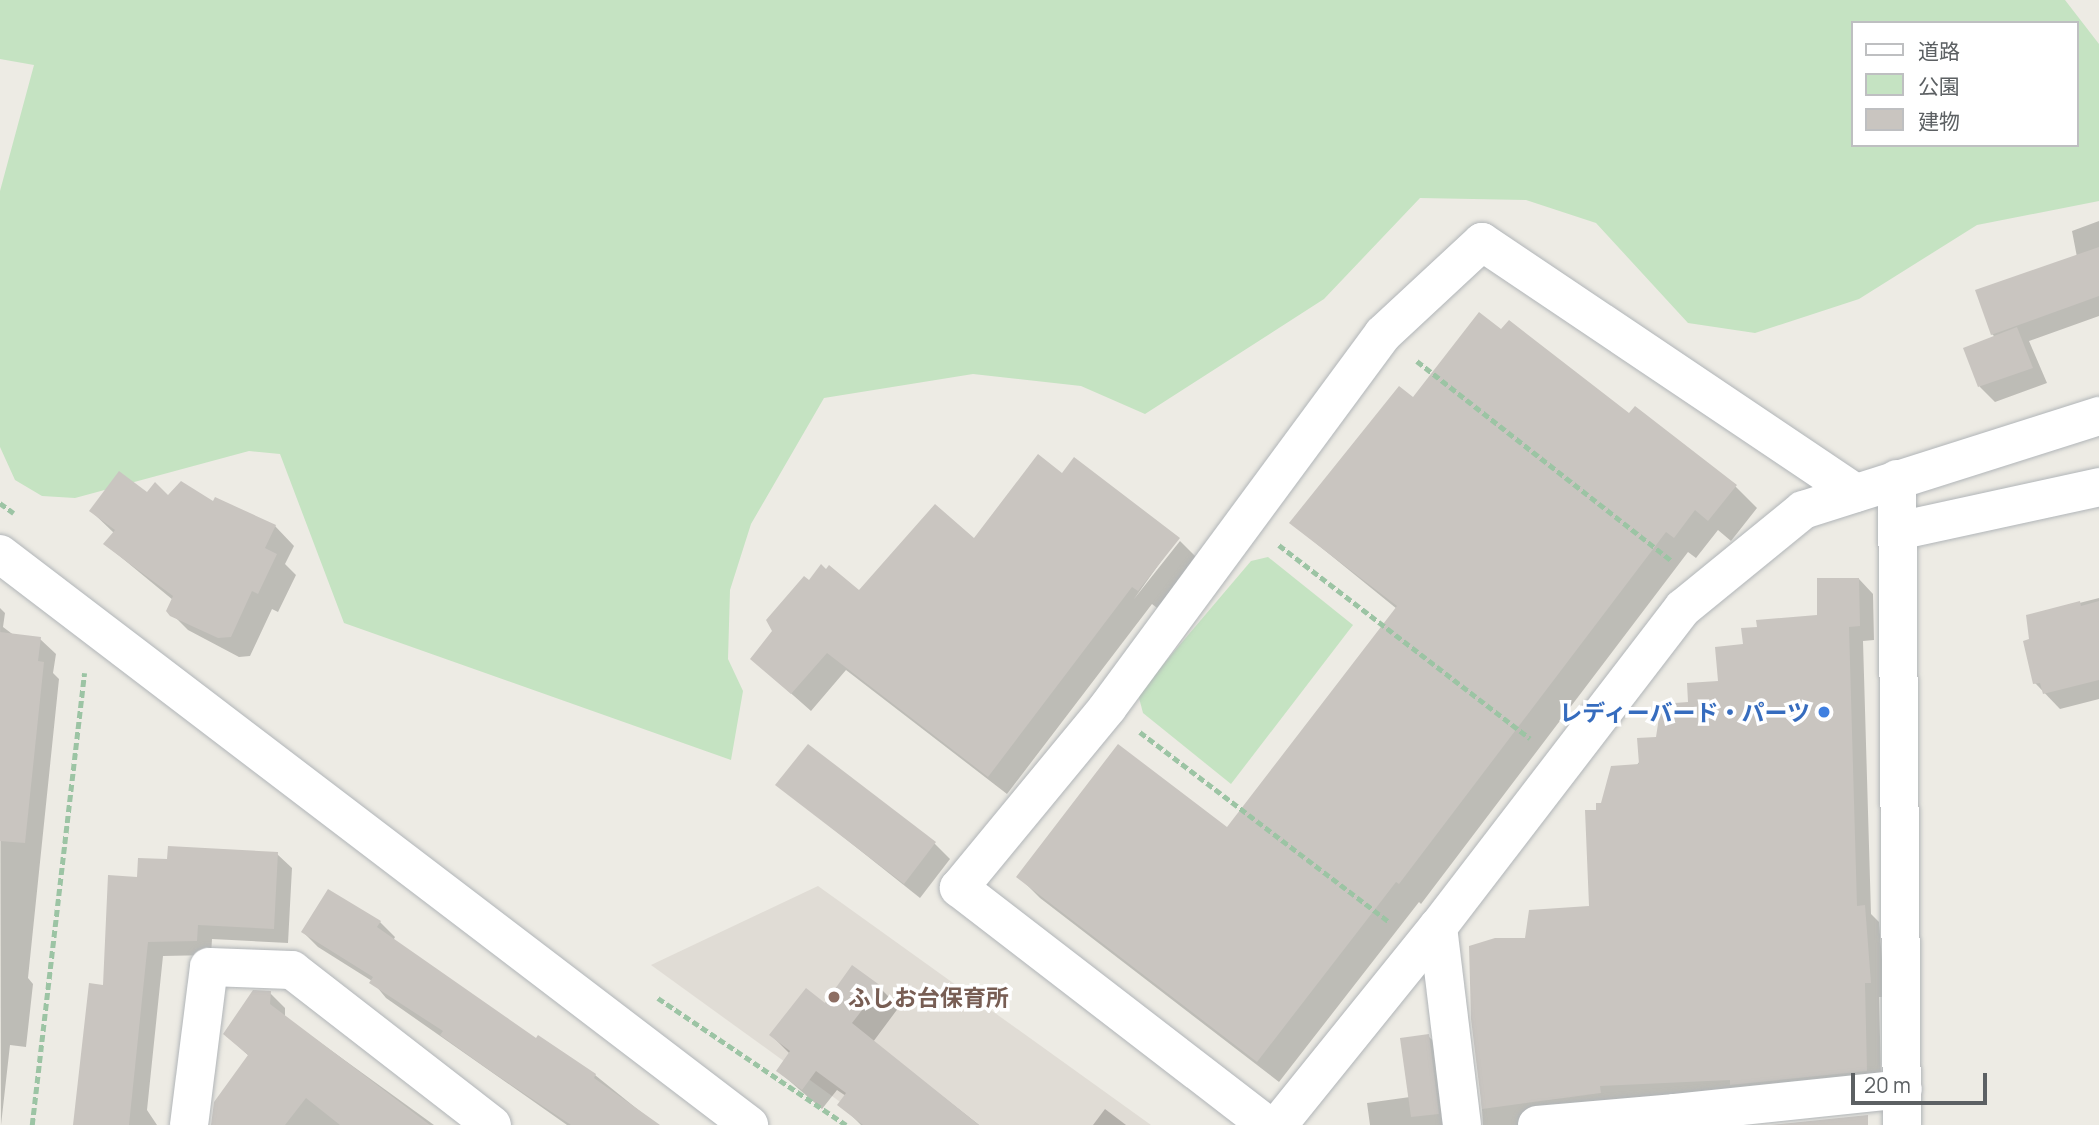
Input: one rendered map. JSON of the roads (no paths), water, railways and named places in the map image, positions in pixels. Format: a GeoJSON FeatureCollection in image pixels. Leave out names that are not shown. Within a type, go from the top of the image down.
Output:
{"type":"FeatureCollection","features":[{"type":"Feature","properties":{"kind":"street"},"geometry":{"type":"LineString","coordinates":[[1267,1125],[959,888],[1108,707],[1383,334],[1482,242],[1855,493]]}},
{"type":"Feature","properties":{"kind":"street"},"geometry":{"type":"LineString","coordinates":[[1278,1125],[1438,927],[1683,608],[1802,510],[2099,416]]}},
{"type":"Feature","properties":{"kind":"street"},"geometry":{"type":"LineString","coordinates":[[1537,1125],[1902,1107],[1897,480]]}},
{"type":"Feature","properties":{"kind":"street"},"geometry":{"type":"LineString","coordinates":[[1898,531],[2099,487]]}},
{"type":"Feature","properties":{"kind":"street"},"geometry":{"type":"LineString","coordinates":[[0,554],[749,1125]]}},
{"type":"Feature","properties":{"kind":"street"},"geometry":{"type":"LineString","coordinates":[[1438,927],[1462,1125]]}},
{"type":"Feature","properties":{"kind":"street"},"geometry":{"type":"LineString","coordinates":[[189,1125],[209,967],[292,970],[492,1125]]}},
{"type":"Feature","properties":{"kind":"place","name":"レディーバード・パーツ"},"geometry":{"type":"Point","coordinates":[1824,712]}},
{"type":"Feature","properties":{"kind":"place","name":"ふしお台保育所"},"geometry":{"type":"Point","coordinates":[834,997]}}]}
